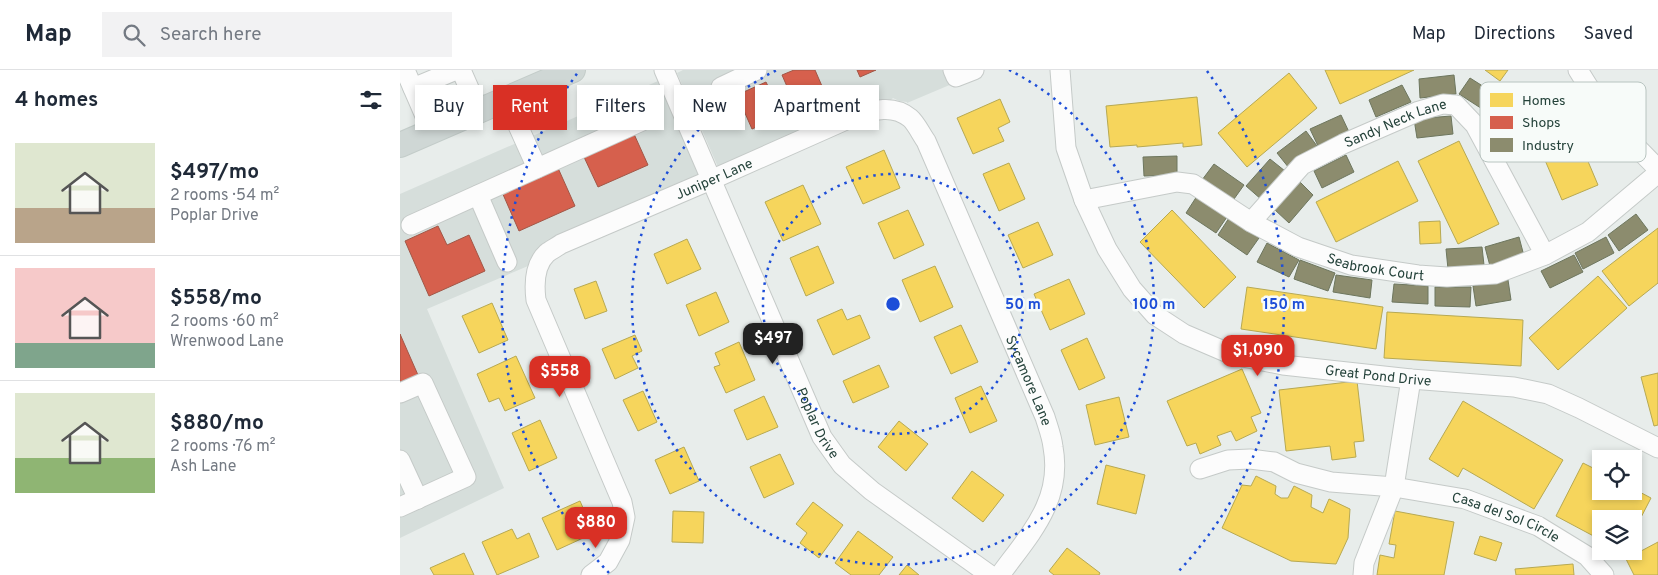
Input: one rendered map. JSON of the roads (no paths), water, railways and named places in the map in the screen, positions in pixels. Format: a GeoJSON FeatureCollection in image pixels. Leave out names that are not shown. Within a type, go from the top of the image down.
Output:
{"type":"FeatureCollection","features":[{"type":"Feature","properties":{"kind":"main road"},"geometry":{"type":"LineString","coordinates":[[528,85],[539,77],[573,70]]}},
{"type":"Feature","properties":{"kind":"main road"},"geometry":{"type":"LineString","coordinates":[[400,145],[436,130]]}},
{"type":"Feature","properties":{"kind":"street"},"geometry":{"type":"LineString","coordinates":[[405,70],[432,132]]}},
{"type":"Feature","properties":{"kind":"street"},"geometry":{"type":"LineString","coordinates":[[413,88],[456,70]]}},
{"type":"Feature","properties":{"kind":"street"},"geometry":{"type":"LineString","coordinates":[[461,70],[468,85]]}},
{"type":"Feature","properties":{"kind":"street","name":"Poplar Drive"},"geometry":{"type":"LineString","coordinates":[[664,70],[713,179],[822,437],[842,465],[872,492],[990,575]]}},
{"type":"Feature","properties":{"kind":"street"},"geometry":{"type":"LineString","coordinates":[[725,85],[757,70]]}},
{"type":"Feature","properties":{"kind":"street"},"geometry":{"type":"LineString","coordinates":[[953,70],[956,77],[974,70]]}},
{"type":"Feature","properties":{"kind":"street","name":"Great Pond Drive"},"geometry":{"type":"LineString","coordinates":[[1060,70],[1066,148],[1084,200],[1107,249],[1132,289],[1155,315],[1184,334],[1233,355],[1283,365],[1411,380],[1514,387],[1548,394],[1658,448]]}},
{"type":"Feature","properties":{"kind":"street"},"geometry":{"type":"LineString","coordinates":[[1578,70],[1586,82]]}},
{"type":"Feature","properties":{"kind":"street","name":"Sandy Neck Lane"},"geometry":{"type":"LineString","coordinates":[[1250,222],[1302,165],[1343,144],[1419,111],[1443,104],[1456,105],[1476,125],[1480,133]]}},
{"type":"Feature","properties":{"kind":"street","name":"Juniper Lane"},"geometry":{"type":"LineString","coordinates":[[592,575],[608,562],[620,540],[625,517],[622,502],[536,300],[534,281],[539,265],[546,254],[561,244],[855,116],[878,109],[895,110]]}},
{"type":"Feature","properties":{"kind":"street","name":"Sycamore Lane"},"geometry":{"type":"LineString","coordinates":[[895,110],[910,118],[926,141],[1045,417],[1054,448],[1055,469],[1051,496],[1039,522],[1000,575]]}},
{"type":"Feature","properties":{"kind":"street"},"geometry":{"type":"LineString","coordinates":[[520,130],[537,168]]}},
{"type":"Feature","properties":{"kind":"street"},"geometry":{"type":"LineString","coordinates":[[411,225],[622,130]]}},
{"type":"Feature","properties":{"kind":"street"},"geometry":{"type":"LineString","coordinates":[[1646,158],[1658,171]]}},
{"type":"Feature","properties":{"kind":"street","name":"Sandy Neck Lane"},"geometry":{"type":"LineString","coordinates":[[1496,162],[1545,255]]}},
{"type":"Feature","properties":{"kind":"street","name":"Seabrook Court"},"geometry":{"type":"LineString","coordinates":[[1084,200],[1177,182],[1193,184],[1250,222],[1298,247],[1351,265],[1418,275],[1447,277],[1495,274],[1545,255],[1588,232],[1658,171]]}},
{"type":"Feature","properties":{"kind":"street"},"geometry":{"type":"LineString","coordinates":[[478,195],[507,262]]}},
{"type":"Feature","properties":{"kind":"street"},"geometry":{"type":"LineString","coordinates":[[1363,575],[1364,563],[1394,488],[1411,380]]}},
{"type":"Feature","properties":{"kind":"street"},"geometry":{"type":"LineString","coordinates":[[400,392],[423,383],[466,477],[400,507]]}},
{"type":"Feature","properties":{"kind":"street","name":"Casa del Sol Circle"},"geometry":{"type":"LineString","coordinates":[[1200,469],[1228,460],[1250,459],[1274,462],[1296,473],[1331,482],[1394,488],[1465,499],[1538,526],[1587,556],[1604,575]]}},
{"type":"Feature","properties":{"kind":"street"},"geometry":{"type":"LineString","coordinates":[[400,460],[418,499]]}}]}
